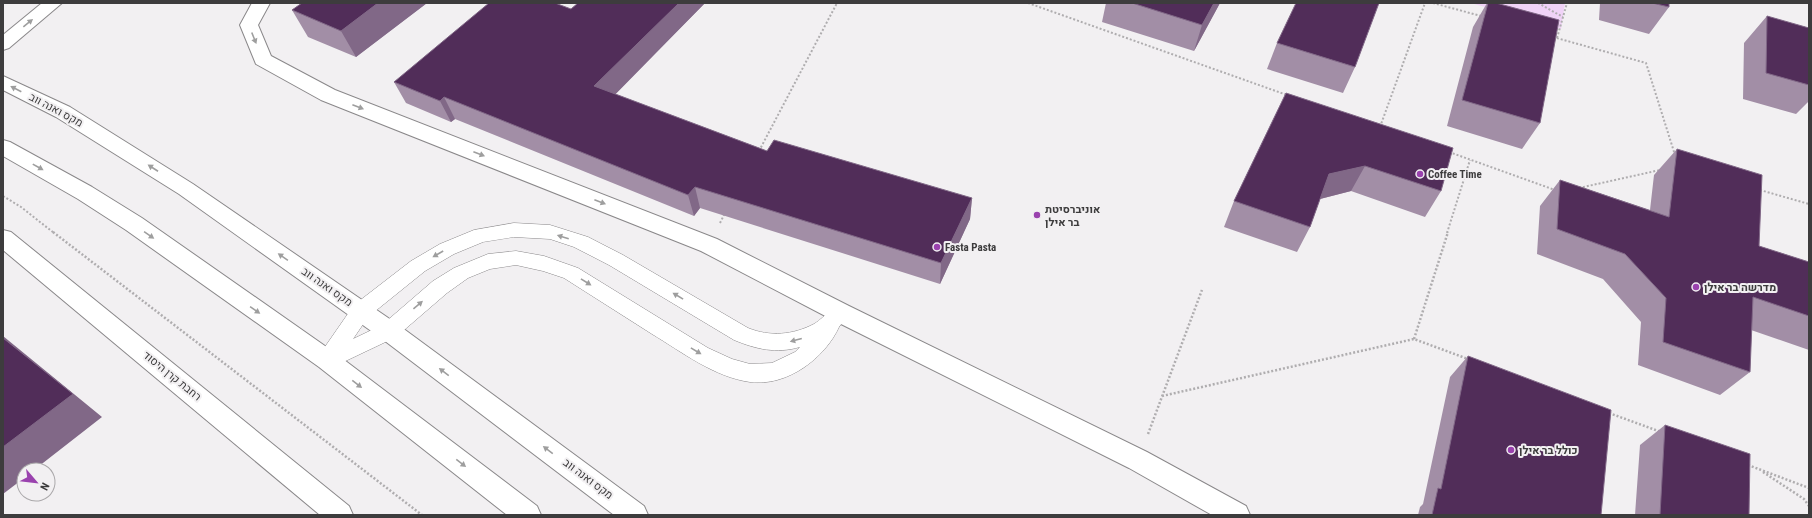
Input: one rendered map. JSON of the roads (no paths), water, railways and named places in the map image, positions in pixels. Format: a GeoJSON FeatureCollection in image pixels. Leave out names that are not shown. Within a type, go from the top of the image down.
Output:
{"type":"FeatureCollection","features":[{"type":"Feature","properties":{"kind":"street"},"geometry":{"type":"LineString","coordinates":[[3,44],[53,3]]}},
{"type":"Feature","properties":{"kind":"street"},"geometry":{"type":"LineString","coordinates":[[260,3],[249,25],[263,60],[328,95],[709,245],[841,313],[1138,460],[1236,515]]}},
{"type":"Feature","properties":{"kind":"street","name":"מקס ואנה ווב"},"geometry":{"type":"LineString","coordinates":[[3,82],[63,112],[173,180],[389,331],[635,515]]}},
{"type":"Feature","properties":{"kind":"street"},"geometry":{"type":"LineString","coordinates":[[3,148],[85,193],[134,224],[326,360],[528,515]]}},
{"type":"Feature","properties":{"kind":"street","name":"רחבת קרן היסוד"},"geometry":{"type":"LineString","coordinates":[[3,238],[340,515]]}},
{"type":"Feature","properties":{"kind":"lane"},"geometry":{"type":"LineString","coordinates":[[326,360],[361,311],[418,266],[447,249],[481,235],[514,230],[550,232],[581,242],[616,260],[741,334],[756,341],[773,343],[803,338],[822,329],[841,313]]}},
{"type":"Feature","properties":{"kind":"lane"},"geometry":{"type":"LineString","coordinates":[[326,360],[389,331],[440,287],[462,273],[488,262],[516,258],[544,264],[571,273],[701,354],[728,368],[750,374],[774,372],[802,358],[819,342],[841,313]]}},
{"type":"Feature","properties":{"kind":"place","name":"Coffee Time"},"geometry":{"type":"Point","coordinates":[1420,174]}},
{"type":"Feature","properties":{"kind":"place","name":"אוניברסיטת בר אילן"},"geometry":{"type":"Point","coordinates":[1037,215]}},
{"type":"Feature","properties":{"kind":"place","name":"Fasta Pasta"},"geometry":{"type":"Point","coordinates":[937,247]}},
{"type":"Feature","properties":{"kind":"place","name":"מדרשה בר אילן"},"geometry":{"type":"Point","coordinates":[1696,287]}},
{"type":"Feature","properties":{"kind":"place","name":"כולל בר אילן"},"geometry":{"type":"Point","coordinates":[1511,450]}}]}
